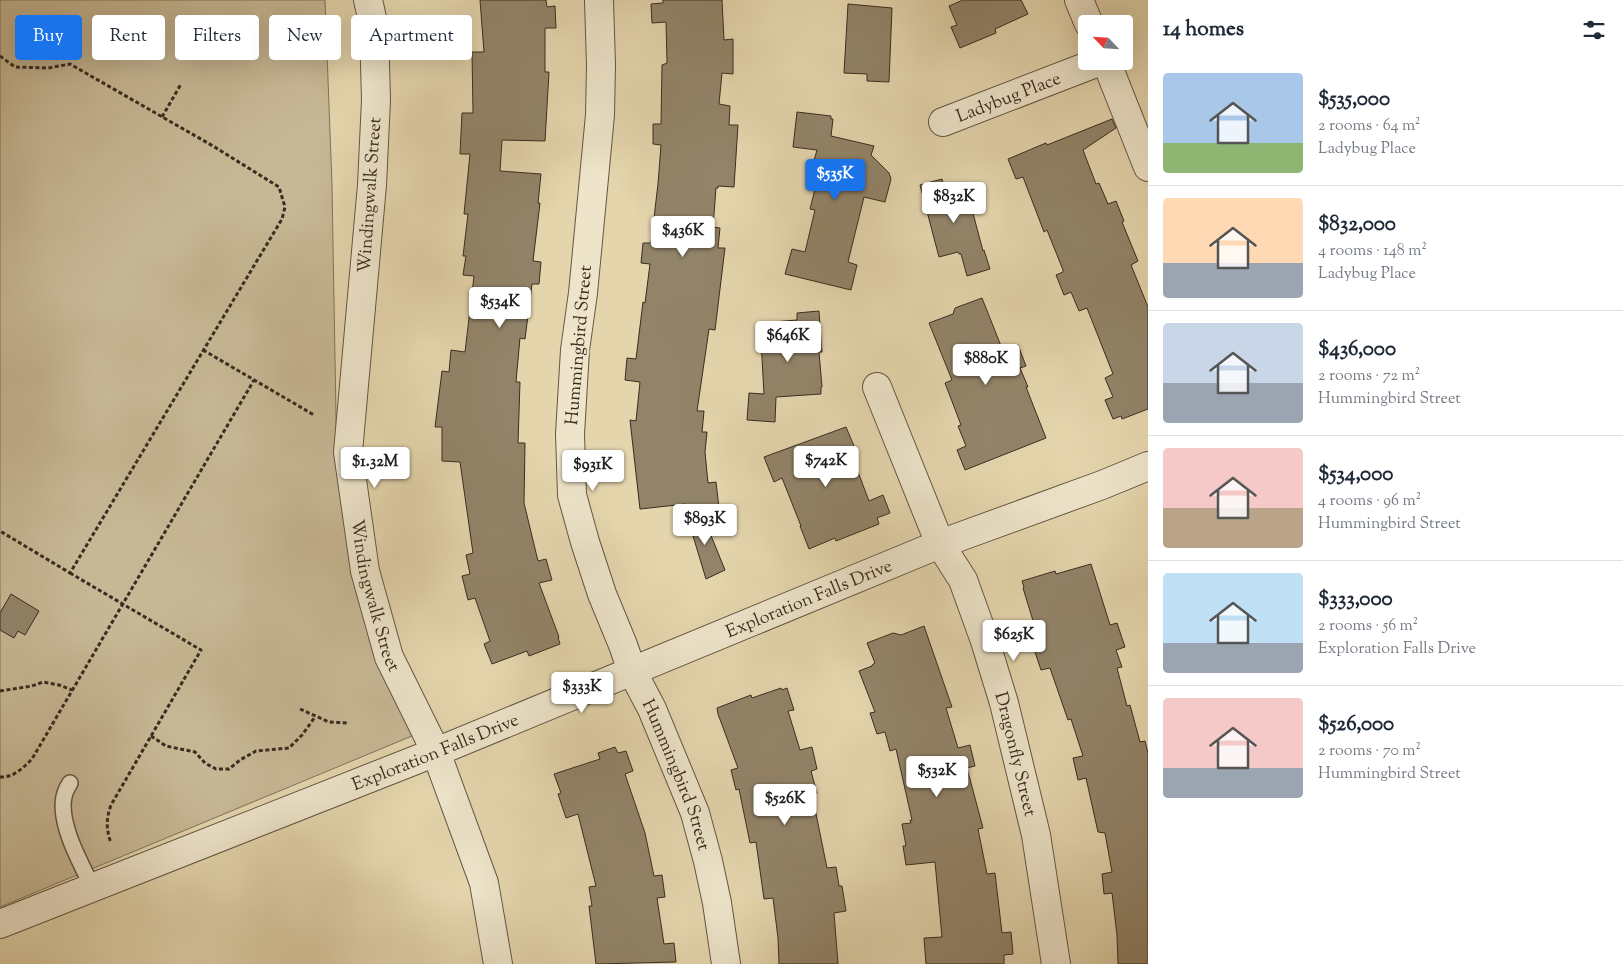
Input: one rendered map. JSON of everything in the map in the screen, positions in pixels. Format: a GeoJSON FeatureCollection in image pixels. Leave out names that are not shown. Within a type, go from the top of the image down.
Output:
{"type":"FeatureCollection","features":[{"type":"Feature","properties":{"kind":"street","name":"Windingwalk Street"},"geometry":{"type":"LineString","coordinates":[[368,0],[374,27],[376,100],[372,185],[348,452],[364,571],[389,657],[436,752],[484,883],[498,964]]}},
{"type":"Feature","properties":{"kind":"street","name":"Hummingbird Street"},"geometry":{"type":"LineString","coordinates":[[599,0],[600,115],[583,293],[575,350],[570,434],[572,494],[585,542],[632,671],[652,709],[695,813],[717,903],[726,964]]}},
{"type":"Feature","properties":{"kind":"street"},"geometry":{"type":"LineString","coordinates":[[1079,0],[1086,15]]}},
{"type":"Feature","properties":{"kind":"street","name":"Ladybug Place"},"geometry":{"type":"LineString","coordinates":[[943,122],[1079,70]]}},
{"type":"Feature","properties":{"kind":"street"},"geometry":{"type":"LineString","coordinates":[[1110,70],[1148,166]]}},
{"type":"Feature","properties":{"kind":"street","name":"Dragonfly Street"},"geometry":{"type":"LineString","coordinates":[[877,387],[940,544],[963,580],[985,641],[1004,703],[1036,835],[1056,964]]}},
{"type":"Feature","properties":{"kind":"street","name":"Exploration Falls Drive"},"geometry":{"type":"LineString","coordinates":[[0,924],[436,752],[940,544],[1102,485],[1148,466]]}},
{"type":"Feature","properties":{"kind":"lane"},"geometry":{"type":"LineString","coordinates":[[70,783],[64,794],[63,812],[71,844],[93,888]]}},
{"type":"Feature","properties":{"kind":"path"},"geometry":{"type":"LineString","coordinates":[[0,56],[15,67],[48,68],[70,64],[279,187],[285,207],[282,219],[70,573]]}},
{"type":"Feature","properties":{"kind":"path"},"geometry":{"type":"LineString","coordinates":[[162,117],[181,84]]}},
{"type":"Feature","properties":{"kind":"path"},"geometry":{"type":"LineString","coordinates":[[203,350],[314,415]]}},
{"type":"Feature","properties":{"kind":"path"},"geometry":{"type":"LineString","coordinates":[[0,777],[6,778],[20,770],[32,759],[254,380]]}},
{"type":"Feature","properties":{"kind":"path"},"geometry":{"type":"LineString","coordinates":[[0,531],[201,650],[111,805],[106,829],[111,843]]}},
{"type":"Feature","properties":{"kind":"path"},"geometry":{"type":"LineString","coordinates":[[0,691],[32,686],[42,682],[60,685],[72,690]]}},
{"type":"Feature","properties":{"kind":"path"},"geometry":{"type":"LineString","coordinates":[[300,709],[314,717],[329,722],[348,723]]}},
{"type":"Feature","properties":{"kind":"path"},"geometry":{"type":"LineString","coordinates":[[151,736],[166,746],[195,752],[205,763],[216,769],[229,769],[256,751],[289,748],[314,717]]}},
{"type":"Feature","properties":{"kind":"shaded area"},"geometry":{"type":"Polygon","coordinates":[[[0,0],[325,0],[326,15],[269,15],[269,60],[327,60],[332,185],[337,474],[397,699],[412,736],[0,907],[0,0]]]}},
{"type":"Feature","properties":{"kind":"building"},"geometry":{"type":"Polygon","coordinates":[[[480,0],[546,0],[547,7],[555,6],[556,28],[545,28],[545,72],[549,72],[545,141],[502,140],[500,171],[541,174],[538,203],[540,203],[533,261],[541,262],[539,284],[532,284],[525,339],[520,338],[516,382],[520,382],[518,443],[525,443],[524,503],[538,561],[546,559],[552,580],[539,583],[560,644],[529,656],[527,651],[492,664],[484,644],[490,641],[475,598],[468,600],[462,576],[470,574],[466,555],[473,553],[460,462],[442,461],[442,427],[435,427],[442,371],[449,372],[451,350],[465,352],[474,276],[463,275],[466,256],[463,256],[468,214],[464,214],[470,154],[460,154],[462,113],[473,113],[472,52],[484,52],[480,0]]]}},
{"type":"Feature","properties":{"kind":"building"},"geometry":{"type":"Polygon","coordinates":[[[663,0],[722,0],[724,40],[733,39],[733,74],[722,73],[719,104],[730,106],[729,125],[738,125],[734,187],[718,186],[716,188],[713,227],[720,228],[718,248],[725,248],[715,330],[709,329],[697,411],[704,411],[702,432],[707,432],[705,452],[708,483],[716,482],[719,508],[687,511],[686,504],[640,509],[630,420],[636,421],[640,382],[625,380],[627,358],[636,359],[650,264],[641,263],[643,243],[651,243],[658,184],[661,145],[653,144],[653,124],[661,124],[662,65],[667,63],[666,22],[652,23],[651,4],[663,3],[663,0]]]}},
{"type":"Feature","properties":{"kind":"building"},"geometry":{"type":"Polygon","coordinates":[[[963,0],[1021,0],[1028,14],[995,29],[996,33],[960,48],[951,27],[957,25],[949,6],[963,0]]]}},
{"type":"Feature","properties":{"kind":"building"},"geometry":{"type":"Polygon","coordinates":[[[848,4],[892,8],[889,82],[867,81],[867,74],[844,73],[848,4]]]}},
{"type":"Feature","properties":{"kind":"building"},"geometry":{"type":"Polygon","coordinates":[[[797,112],[831,116],[831,119],[833,119],[831,136],[874,146],[871,155],[889,173],[891,179],[885,202],[864,197],[848,262],[857,265],[851,290],[785,274],[792,249],[805,252],[815,210],[810,209],[819,173],[811,171],[817,150],[793,147],[797,112]]]}},
{"type":"Feature","properties":{"kind":"building"},"geometry":{"type":"Polygon","coordinates":[[[1112,119],[1116,128],[1083,150],[1096,184],[1099,183],[1108,204],[1116,201],[1124,221],[1122,222],[1138,261],[1131,265],[1148,307],[1148,409],[1122,419],[1121,416],[1113,419],[1105,400],[1113,397],[1105,378],[1113,374],[1087,308],[1079,311],[1071,292],[1064,295],[1056,275],[1063,272],[1063,270],[1047,230],[1044,232],[1023,177],[1016,179],[1008,159],[1112,119]]]}},
{"type":"Feature","properties":{"kind":"building"},"geometry":{"type":"Polygon","coordinates":[[[942,179],[944,188],[965,183],[983,251],[990,269],[967,276],[961,254],[958,252],[939,257],[920,185],[942,179]]]}},
{"type":"Feature","properties":{"kind":"building"},"geometry":{"type":"Polygon","coordinates":[[[982,298],[1003,351],[1018,345],[1026,366],[1020,368],[1046,438],[965,470],[957,450],[966,446],[958,426],[961,425],[945,383],[952,380],[929,323],[953,314],[955,308],[982,298]]]}},
{"type":"Feature","properties":{"kind":"building"},"geometry":{"type":"Polygon","coordinates":[[[819,311],[822,352],[819,352],[821,394],[776,397],[775,422],[747,420],[749,393],[764,394],[760,323],[797,320],[797,313],[819,311]]]}},
{"type":"Feature","properties":{"kind":"building"},"geometry":{"type":"Polygon","coordinates":[[[846,427],[854,446],[849,448],[869,501],[883,495],[890,513],[877,518],[879,524],[836,541],[835,538],[809,549],[782,478],[774,482],[764,457],[846,427]]]}},
{"type":"Feature","properties":{"kind":"building"},"geometry":{"type":"Polygon","coordinates":[[[701,511],[725,570],[706,579],[687,516],[701,511]]]}},
{"type":"Feature","properties":{"kind":"building"},"geometry":{"type":"Polygon","coordinates":[[[1091,564],[1110,625],[1117,623],[1125,647],[1116,650],[1122,667],[1117,668],[1127,706],[1130,705],[1140,742],[1145,741],[1148,753],[1148,964],[1118,964],[1112,893],[1104,894],[1102,874],[1112,872],[1105,833],[1098,832],[1086,778],[1078,780],[1073,758],[1083,756],[1071,719],[1068,720],[1050,668],[1041,670],[1034,649],[1041,647],[1022,581],[1055,571],[1056,574],[1091,564]]]}},
{"type":"Feature","properties":{"kind":"building"},"geometry":{"type":"Polygon","coordinates":[[[11,594],[39,611],[25,635],[18,631],[14,638],[0,630],[0,613],[11,594]]]}},
{"type":"Feature","properties":{"kind":"building"},"geometry":{"type":"Polygon","coordinates":[[[924,626],[952,707],[946,708],[958,748],[970,745],[975,766],[967,768],[983,828],[978,829],[987,874],[995,873],[1002,933],[1011,932],[1013,954],[1004,955],[1004,964],[926,964],[924,938],[942,937],[935,862],[906,865],[903,846],[906,846],[902,824],[911,823],[910,820],[912,820],[896,749],[890,751],[885,732],[877,734],[870,713],[875,712],[859,671],[875,663],[867,643],[893,633],[901,635],[924,626]]]}},
{"type":"Feature","properties":{"kind":"building"},"geometry":{"type":"Polygon","coordinates":[[[781,688],[782,690],[787,688],[794,710],[788,711],[800,750],[812,747],[817,769],[811,771],[817,793],[812,794],[827,868],[836,867],[839,886],[842,886],[846,911],[834,913],[838,964],[779,964],[773,898],[764,899],[756,842],[750,843],[739,789],[736,790],[731,770],[738,768],[718,714],[717,708],[751,695],[752,698],[781,688]]]}},
{"type":"Feature","properties":{"kind":"building"},"geometry":{"type":"Polygon","coordinates":[[[615,747],[618,753],[626,751],[633,771],[625,774],[645,833],[654,876],[662,875],[665,897],[657,898],[664,944],[674,943],[676,962],[596,964],[589,906],[592,906],[589,887],[596,886],[578,814],[566,818],[558,794],[561,793],[554,774],[600,759],[598,753],[615,747]]]}}]}
